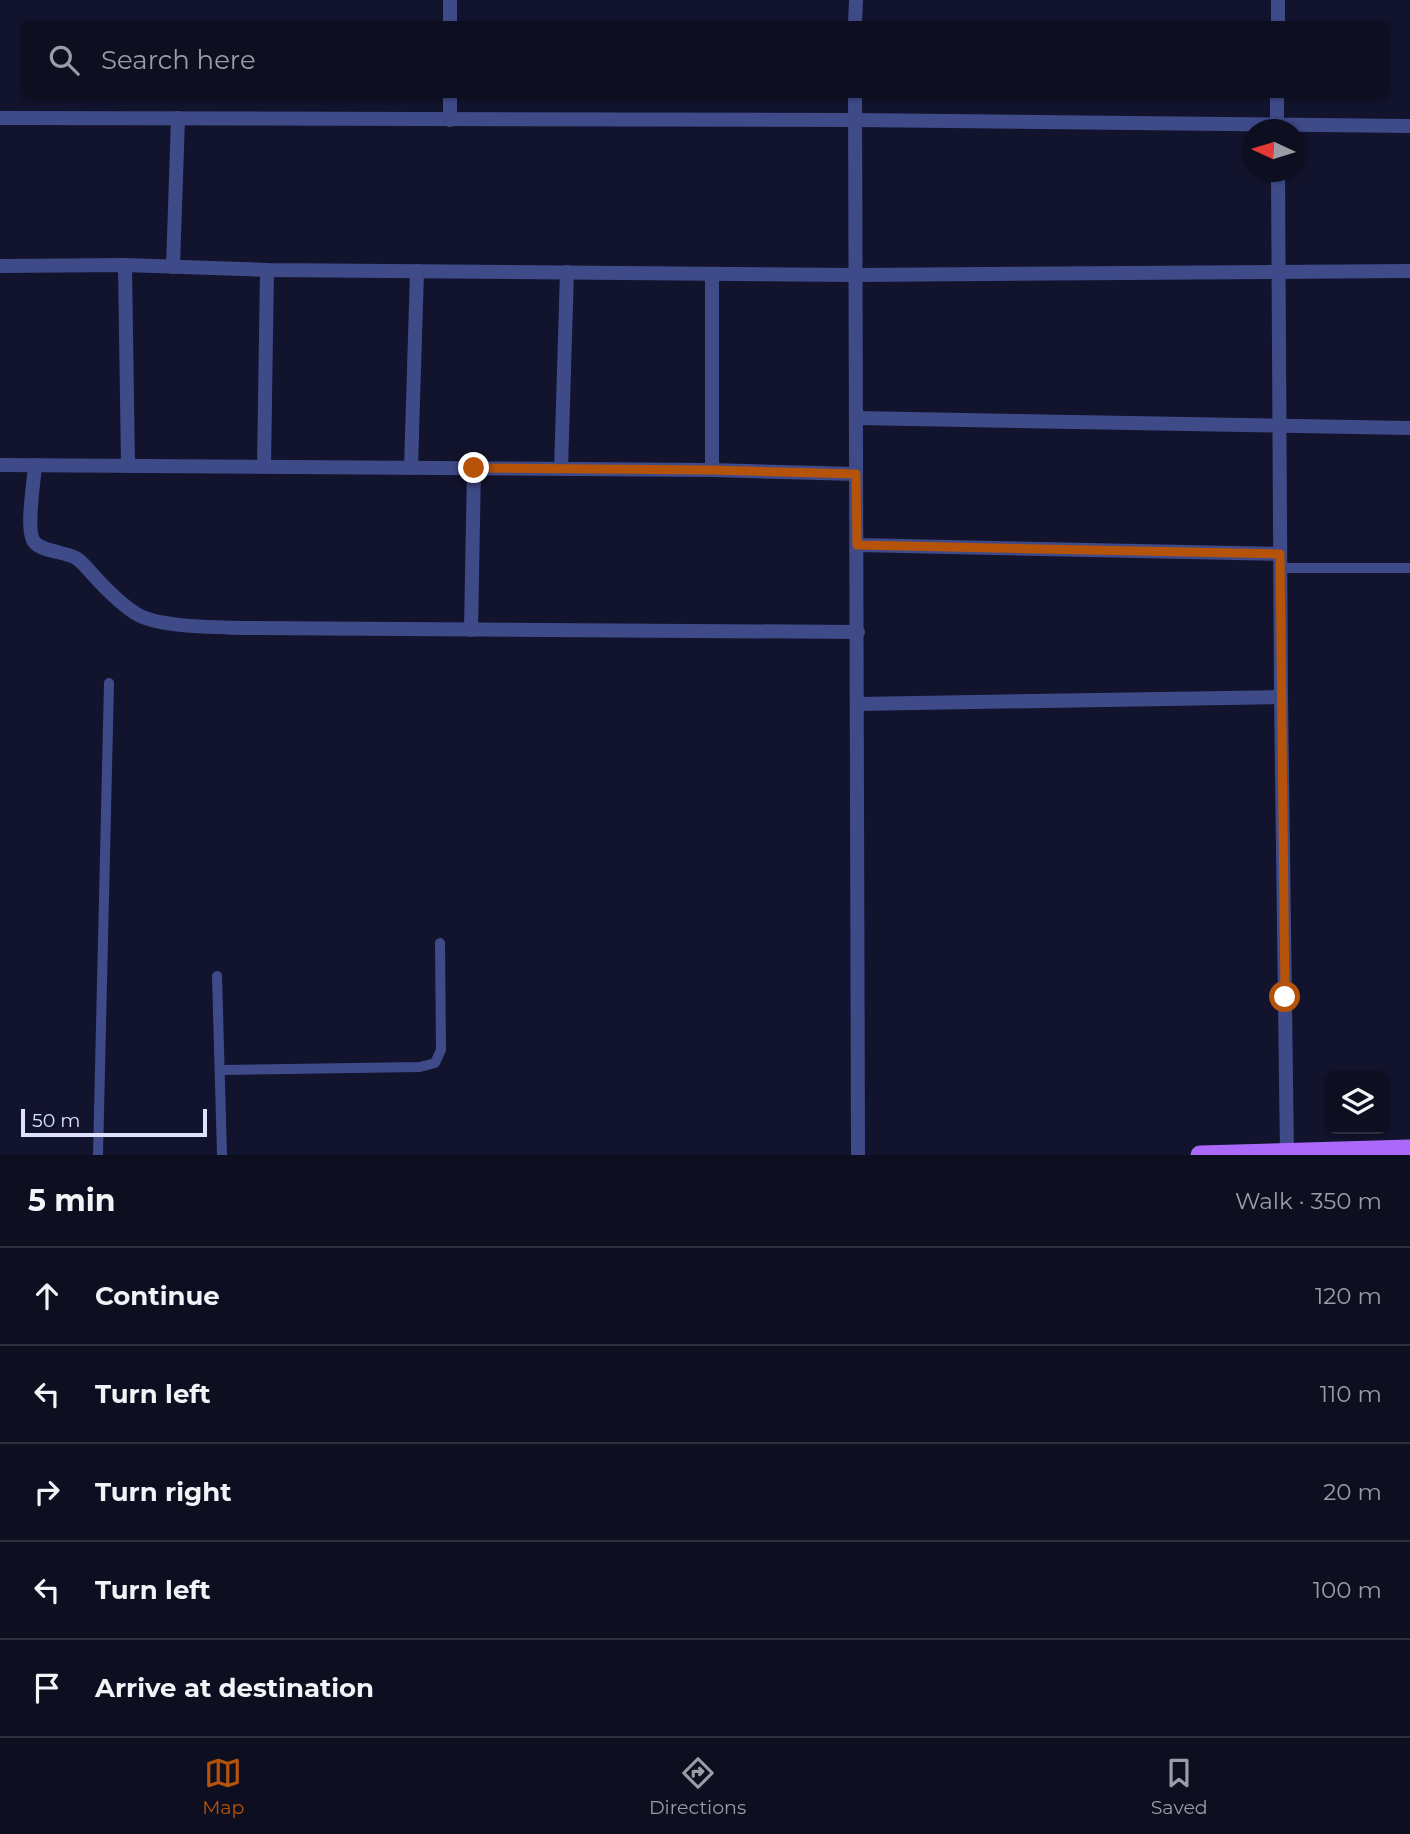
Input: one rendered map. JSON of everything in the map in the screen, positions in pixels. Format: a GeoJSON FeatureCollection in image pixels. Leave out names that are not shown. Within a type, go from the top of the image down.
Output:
{"type":"FeatureCollection","features":[{"type":"Feature","properties":{"kind":"main road"},"geometry":{"type":"LineString","coordinates":[[1200,1155],[1399,1151]]}},
{"type":"Feature","properties":{"kind":"street"},"geometry":{"type":"LineString","coordinates":[[450,0],[450,21]]}},
{"type":"Feature","properties":{"kind":"street"},"geometry":{"type":"LineString","coordinates":[[855,21],[856,0]]}},
{"type":"Feature","properties":{"kind":"street"},"geometry":{"type":"LineString","coordinates":[[1278,0],[1278,21]]}},
{"type":"Feature","properties":{"kind":"street"},"geometry":{"type":"LineString","coordinates":[[450,98],[450,120]]}},
{"type":"Feature","properties":{"kind":"street"},"geometry":{"type":"LineString","coordinates":[[855,98],[858,1155]]}},
{"type":"Feature","properties":{"kind":"street"},"geometry":{"type":"LineString","coordinates":[[1277,98],[1277,119]]}},
{"type":"Feature","properties":{"kind":"street"},"geometry":{"type":"LineString","coordinates":[[0,118],[855,120],[1242,126]]}},
{"type":"Feature","properties":{"kind":"street"},"geometry":{"type":"LineString","coordinates":[[173,267],[177,118]]}},
{"type":"Feature","properties":{"kind":"street"},"geometry":{"type":"LineString","coordinates":[[1305,127],[1410,126]]}},
{"type":"Feature","properties":{"kind":"street"},"geometry":{"type":"LineString","coordinates":[[1278,182],[1280,697],[1287,1154]]}},
{"type":"Feature","properties":{"kind":"street"},"geometry":{"type":"LineString","coordinates":[[125,265],[128,466]]}},
{"type":"Feature","properties":{"kind":"street"},"geometry":{"type":"LineString","coordinates":[[0,267],[125,265],[267,270],[856,275],[1410,271]]}},
{"type":"Feature","properties":{"kind":"street"},"geometry":{"type":"LineString","coordinates":[[264,467],[267,270]]}},
{"type":"Feature","properties":{"kind":"street"},"geometry":{"type":"LineString","coordinates":[[411,468],[417,271]]}},
{"type":"Feature","properties":{"kind":"street"},"geometry":{"type":"LineString","coordinates":[[561,469],[568,272]]}},
{"type":"Feature","properties":{"kind":"street"},"geometry":{"type":"LineString","coordinates":[[712,274],[712,470]]}},
{"type":"Feature","properties":{"kind":"street"},"geometry":{"type":"LineString","coordinates":[[856,418],[1410,428]]}},
{"type":"Feature","properties":{"kind":"street"},"geometry":{"type":"LineString","coordinates":[[0,465],[712,470],[856,474]]}},
{"type":"Feature","properties":{"kind":"street"},"geometry":{"type":"LineString","coordinates":[[35,465],[30,527],[36,545],[80,560],[135,613],[162,623],[246,628],[858,632]]}},
{"type":"Feature","properties":{"kind":"street"},"geometry":{"type":"LineString","coordinates":[[471,630],[474,468]]}},
{"type":"Feature","properties":{"kind":"street"},"geometry":{"type":"LineString","coordinates":[[857,545],[1280,561]]}},
{"type":"Feature","properties":{"kind":"street"},"geometry":{"type":"LineString","coordinates":[[857,704],[1280,697]]}},
{"type":"Feature","properties":{"kind":"lane"},"geometry":{"type":"LineString","coordinates":[[1280,561],[1410,568]]}},
{"type":"Feature","properties":{"kind":"lane"},"geometry":{"type":"LineString","coordinates":[[97,1155],[109,683]]}},
{"type":"Feature","properties":{"kind":"lane"},"geometry":{"type":"LineString","coordinates":[[220,1070],[420,1067],[435,1063],[441,1049],[440,943]]}},
{"type":"Feature","properties":{"kind":"lane"},"geometry":{"type":"LineString","coordinates":[[217,976],[222,1155]]}},
{"type":"Feature","properties":{"kind":"route"},"geometry":{"type":"LineString","coordinates":[[474,468],[856,474],[857,545],[1280,554],[1285,997]]}}]}
